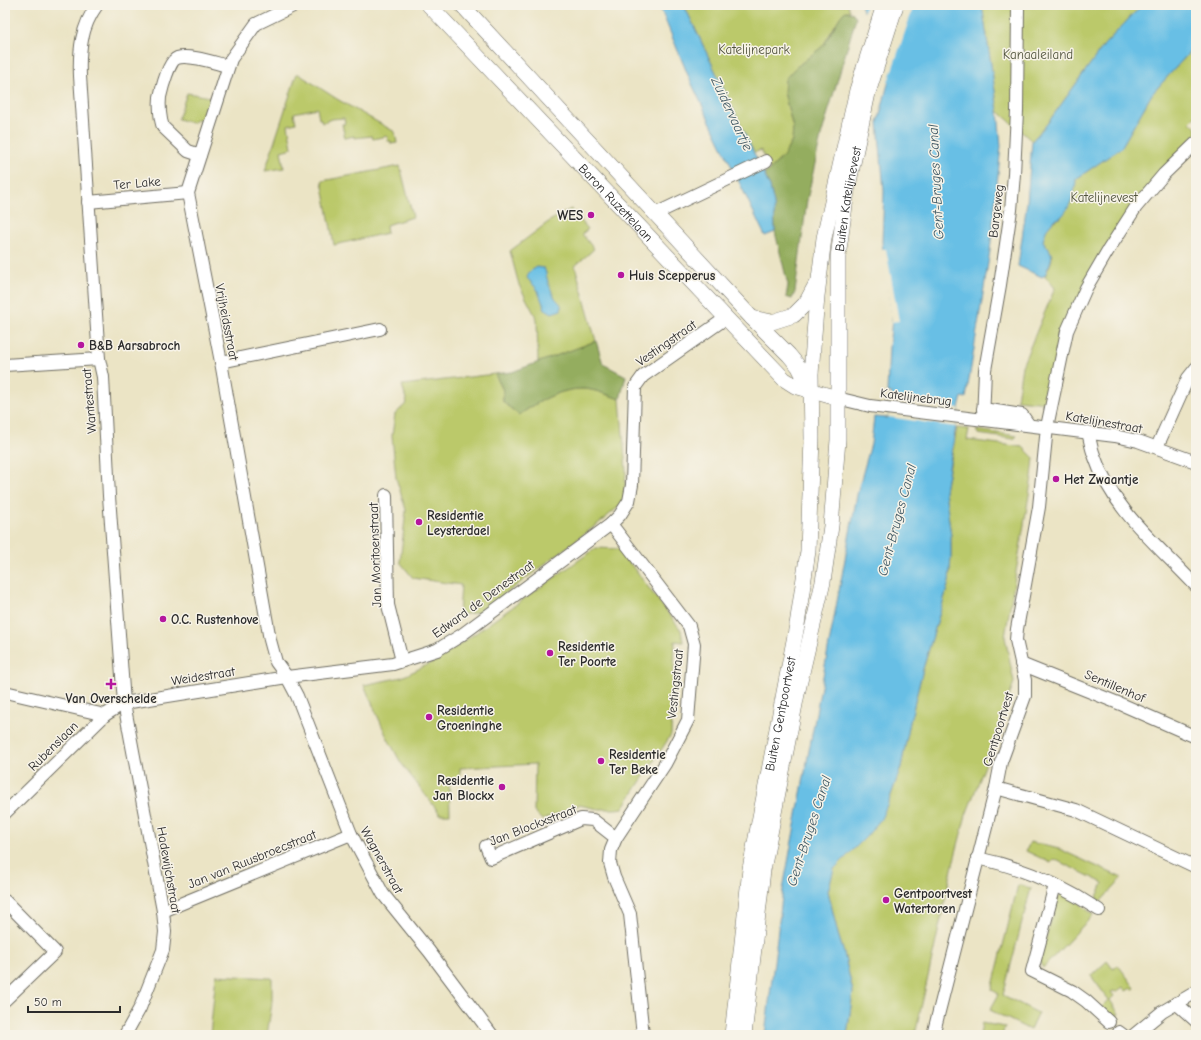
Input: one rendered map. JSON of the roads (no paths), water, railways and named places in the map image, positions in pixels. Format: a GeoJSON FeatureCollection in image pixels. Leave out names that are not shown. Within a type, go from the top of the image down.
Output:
{"type":"FeatureCollection","features":[{"type":"Feature","properties":{"kind":"main road","name":"Baron Ruzettelaan"},"geometry":{"type":"LineString","coordinates":[[429,5],[784,379],[795,386],[837,398]]}},
{"type":"Feature","properties":{"kind":"main road","name":"Baron Ruzettelaan"},"geometry":{"type":"LineString","coordinates":[[462,5],[751,317],[789,355],[799,367],[810,390]]}},
{"type":"Feature","properties":{"kind":"main road","name":"Buiten Katelijnevest"},"geometry":{"type":"LineString","coordinates":[[810,390],[818,278],[824,238],[884,5]]}},
{"type":"Feature","properties":{"kind":"main road","name":"Buiten Katelijnevest"},"geometry":{"type":"LineString","coordinates":[[837,398],[838,258],[862,91],[896,5]]}},
{"type":"Feature","properties":{"kind":"main road"},"geometry":{"type":"LineString","coordinates":[[751,317],[772,322],[794,315],[806,303],[818,278]]}},
{"type":"Feature","properties":{"kind":"main road","name":"Buiten Gentpoortvest"},"geometry":{"type":"LineString","coordinates":[[732,1035],[750,869],[797,625],[808,552],[812,438],[810,390]]}},
{"type":"Feature","properties":{"kind":"main road","name":"Buiten Gentpoortvest"},"geometry":{"type":"LineString","coordinates":[[744,1035],[763,870],[797,694],[823,582],[831,526],[838,440],[837,398]]}},
{"type":"Feature","properties":{"kind":"street","name":"Wantestraat"},"geometry":{"type":"LineString","coordinates":[[97,5],[84,28],[79,52],[99,359],[103,377],[110,504],[124,702]]}},
{"type":"Feature","properties":{"kind":"street","name":"Vrijheidsstraat"},"geometry":{"type":"LineString","coordinates":[[287,677],[276,662],[270,640],[221,362],[188,193],[231,58],[256,24],[295,5]]}},
{"type":"Feature","properties":{"kind":"street","name":"Bargeweg"},"geometry":{"type":"LineString","coordinates":[[983,414],[985,370],[1011,210],[1017,111],[1018,5]]}},
{"type":"Feature","properties":{"kind":"street"},"geometry":{"type":"LineString","coordinates":[[200,155],[188,151],[163,127],[160,98],[162,89],[171,63],[175,59],[195,58],[228,66]]}},
{"type":"Feature","properties":{"kind":"street"},"geometry":{"type":"LineString","coordinates":[[1047,427],[1067,331],[1086,288],[1136,207],[1164,174],[1196,143]]}},
{"type":"Feature","properties":{"kind":"street"},"geometry":{"type":"LineString","coordinates":[[655,214],[766,161]]}},
{"type":"Feature","properties":{"kind":"street","name":"Ter Lake"},"geometry":{"type":"LineString","coordinates":[[88,202],[188,193]]}},
{"type":"Feature","properties":{"kind":"street","name":"Vestingstraat"},"geometry":{"type":"LineString","coordinates":[[644,1035],[630,914],[614,877],[610,863],[611,850],[616,838],[665,764],[688,720],[694,644],[689,626],[611,524],[620,515],[629,501],[632,485],[636,387],[638,381],[726,318]]}},
{"type":"Feature","properties":{"kind":"street"},"geometry":{"type":"LineString","coordinates":[[221,362],[380,329]]}},
{"type":"Feature","properties":{"kind":"street"},"geometry":{"type":"LineString","coordinates":[[5,365],[99,359]]}},
{"type":"Feature","properties":{"kind":"street"},"geometry":{"type":"LineString","coordinates":[[1157,447],[1188,378],[1196,368]]}},
{"type":"Feature","properties":{"kind":"street","name":"Baron Ruzettelaan"},"geometry":{"type":"LineString","coordinates":[[837,398],[870,406]]}},
{"type":"Feature","properties":{"kind":"street","name":"Katelijnebrug"},"geometry":{"type":"LineString","coordinates":[[870,406],[958,416]]}},
{"type":"Feature","properties":{"kind":"street","name":"Katelijnestraat"},"geometry":{"type":"LineString","coordinates":[[958,416],[983,414],[1022,415],[1029,425],[1115,436],[1157,447],[1196,462]]}},
{"type":"Feature","properties":{"kind":"street","name":"Gentpoortvest"},"geometry":{"type":"LineString","coordinates":[[933,1035],[996,788],[1001,762],[1025,696],[1025,680],[1016,640],[1039,507],[1047,427]]}},
{"type":"Feature","properties":{"kind":"street"},"geometry":{"type":"LineString","coordinates":[[1088,432],[1094,455],[1104,479],[1118,501],[1134,523],[1196,586]]}},
{"type":"Feature","properties":{"kind":"street","name":"Jan Moritoenstraat"},"geometry":{"type":"LineString","coordinates":[[386,495],[388,605],[402,661]]}},
{"type":"Feature","properties":{"kind":"street","name":"Edward de Denestraat"},"geometry":{"type":"LineString","coordinates":[[287,677],[393,664],[437,650],[460,636],[611,524]]}},
{"type":"Feature","properties":{"kind":"street","name":"Sentillenhof"},"geometry":{"type":"LineString","coordinates":[[1021,664],[1123,705],[1196,737]]}},
{"type":"Feature","properties":{"kind":"street","name":"Weidestraat"},"geometry":{"type":"LineString","coordinates":[[124,702],[287,677]]}},
{"type":"Feature","properties":{"kind":"street","name":"Wagnerstraat"},"geometry":{"type":"LineString","coordinates":[[287,677],[297,696],[351,834],[383,894],[429,951],[492,1035]]}},
{"type":"Feature","properties":{"kind":"street"},"geometry":{"type":"LineString","coordinates":[[5,692],[105,714]]}},
{"type":"Feature","properties":{"kind":"street","name":"Rubenslaan"},"geometry":{"type":"LineString","coordinates":[[5,814],[105,714],[124,702]]}},
{"type":"Feature","properties":{"kind":"street","name":"Hadewijchstraat"},"geometry":{"type":"LineString","coordinates":[[124,702],[163,911],[165,932],[163,950],[140,1008],[125,1035]]}},
{"type":"Feature","properties":{"kind":"street"},"geometry":{"type":"LineString","coordinates":[[996,788],[1076,810],[1196,867]]}},
{"type":"Feature","properties":{"kind":"street","name":"Jan Blockxstraat"},"geometry":{"type":"LineString","coordinates":[[486,846],[491,858],[581,819],[594,820],[616,838]]}},
{"type":"Feature","properties":{"kind":"street","name":"Jan van Ruusbroecstraat"},"geometry":{"type":"LineString","coordinates":[[163,911],[351,834]]}},
{"type":"Feature","properties":{"kind":"street"},"geometry":{"type":"LineString","coordinates":[[977,858],[1016,868],[1074,894],[1099,910]]}},
{"type":"Feature","properties":{"kind":"street"},"geometry":{"type":"LineString","coordinates":[[1055,885],[1032,971],[1072,991],[1086,1001],[1109,1022]]}},
{"type":"Feature","properties":{"kind":"street"},"geometry":{"type":"LineString","coordinates":[[5,901],[55,952],[5,1000]]}},
{"type":"Feature","properties":{"kind":"street"},"geometry":{"type":"LineString","coordinates":[[1134,1035],[1162,1012],[1196,992]]}},
{"type":"Feature","properties":{"kind":"street"},"geometry":{"type":"LineString","coordinates":[[1176,1003],[1196,1021]]}},
{"type":"Feature","properties":{"kind":"water","name":"Zuidervaartje"},"geometry":{"type":"Polygon","coordinates":[[[659,5],[684,5],[770,187],[774,204],[775,232],[765,236],[690,80],[659,5]]]}},
{"type":"Feature","properties":{"kind":"water","name":"Gent-Bruges Canal"},"geometry":{"type":"Polygon","coordinates":[[[861,5],[982,5],[998,111],[1001,146],[990,251],[966,398],[962,397],[959,408],[945,491],[951,536],[949,582],[923,669],[901,767],[890,798],[881,819],[866,837],[834,869],[828,891],[853,992],[847,1035],[765,1035],[783,889],[858,490],[871,444],[874,417],[888,418],[892,393],[887,392],[892,320],[882,242],[884,191],[878,123],[888,83],[861,5]]]}},
{"type":"Feature","properties":{"kind":"water"},"geometry":{"type":"Polygon","coordinates":[[[1142,5],[1196,5],[1196,45],[1152,94],[1121,148],[1076,179],[1074,194],[1070,204],[1064,214],[1053,221],[1045,233],[1043,241],[1051,252],[1051,261],[1045,275],[1042,277],[1018,266],[1027,202],[1032,141],[1047,124],[1104,45],[1142,5]]]}},
{"type":"Feature","properties":{"kind":"water"},"geometry":{"type":"Polygon","coordinates":[[[537,267],[544,268],[548,283],[555,298],[561,306],[561,310],[552,313],[545,309],[537,289],[527,278],[529,272],[537,267]]]}},
{"type":"Feature","properties":{"kind":"place","name":"WES"},"geometry":{"type":"Point","coordinates":[591,215]}},
{"type":"Feature","properties":{"kind":"place","name":"Huis Scepperus"},"geometry":{"type":"Point","coordinates":[621,275]}},
{"type":"Feature","properties":{"kind":"place","name":"B&B Aarsabroch"},"geometry":{"type":"Point","coordinates":[81,345]}},
{"type":"Feature","properties":{"kind":"place","name":"Het Zwaantje"},"geometry":{"type":"Point","coordinates":[1056,479]}},
{"type":"Feature","properties":{"kind":"place","name":"Residentie Leysterdael"},"geometry":{"type":"Point","coordinates":[419,522]}},
{"type":"Feature","properties":{"kind":"place","name":"O.C. Rustenhove"},"geometry":{"type":"Point","coordinates":[163,619]}},
{"type":"Feature","properties":{"kind":"place","name":"Residentie Ter Poorte"},"geometry":{"type":"Point","coordinates":[550,653]}},
{"type":"Feature","properties":{"kind":"place","name":"Van Overschelde"},"geometry":{"type":"Point","coordinates":[111,684]}},
{"type":"Feature","properties":{"kind":"place","name":"Residentie Groeninghe"},"geometry":{"type":"Point","coordinates":[429,717]}},
{"type":"Feature","properties":{"kind":"place","name":"Residentie Ter Beke"},"geometry":{"type":"Point","coordinates":[601,761]}},
{"type":"Feature","properties":{"kind":"place","name":"Residentie Jan Blockx"},"geometry":{"type":"Point","coordinates":[502,787]}},
{"type":"Feature","properties":{"kind":"place","name":"Gentpoortvest Watertoren"},"geometry":{"type":"Point","coordinates":[886,900]}},
{"type":"Feature","properties":{"kind":"park label","name":"Katelijnepark"},"geometry":{"type":"Point","coordinates":[754,49]}},
{"type":"Feature","properties":{"kind":"park label","name":"Kanaaleiland"},"geometry":{"type":"Point","coordinates":[1038,54]}},
{"type":"Feature","properties":{"kind":"park label","name":"Katelijnevest"},"geometry":{"type":"Point","coordinates":[1104,197]}}]}
